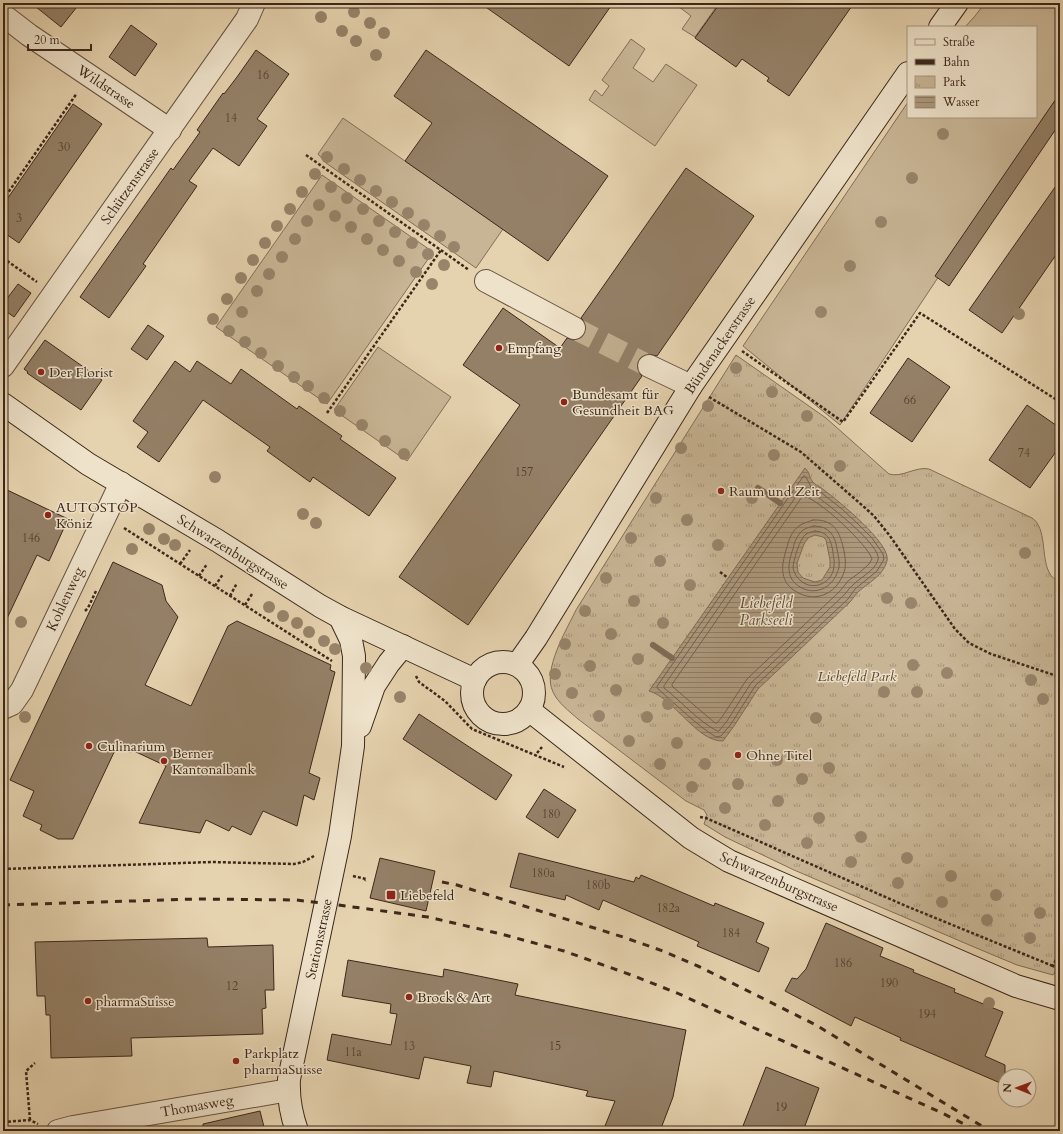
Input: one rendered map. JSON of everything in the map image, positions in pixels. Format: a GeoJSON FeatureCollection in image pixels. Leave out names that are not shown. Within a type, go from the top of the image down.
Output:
{"type":"FeatureCollection","features":[{"type":"Feature","properties":{"kind":"street","name":"Schützenstrasse"},"geometry":{"type":"LineString","coordinates":[[3,366],[247,19],[254,3]]}},
{"type":"Feature","properties":{"kind":"street"},"geometry":{"type":"LineString","coordinates":[[941,26],[956,3]]}},
{"type":"Feature","properties":{"kind":"street","name":"Wildstrasse"},"geometry":{"type":"LineString","coordinates":[[3,15],[29,35],[170,130]]}},
{"type":"Feature","properties":{"kind":"street","name":"Bündenackerstrasse"},"geometry":{"type":"LineString","coordinates":[[517,665],[536,638],[691,386],[907,74]]}},
{"type":"Feature","properties":{"kind":"street"},"geometry":{"type":"LineString","coordinates":[[486,281],[574,328]]}},
{"type":"Feature","properties":{"kind":"street"},"geometry":{"type":"LineString","coordinates":[[649,366],[691,386]]}},
{"type":"Feature","properties":{"kind":"street","name":"Schwarzenburgstrasse"},"geometry":{"type":"LineString","coordinates":[[3,404],[88,464],[218,541],[340,617],[475,680]]}},
{"type":"Feature","properties":{"kind":"street","name":"Kohlenweg"},"geometry":{"type":"LineString","coordinates":[[3,708],[12,704],[22,690],[120,483]]}},
{"type":"Feature","properties":{"kind":"street","name":"Stationsstrasse"},"geometry":{"type":"LineString","coordinates":[[297,1131],[292,1118],[289,1079],[336,859],[353,746],[354,656],[351,640],[340,617]]}},
{"type":"Feature","properties":{"kind":"street","name":"Stationsstrasse"},"geometry":{"type":"LineString","coordinates":[[353,746],[374,686],[389,663],[403,646]]}},
{"type":"Feature","properties":{"kind":"street"},"geometry":{"type":"LineString","coordinates":[[498,662],[508,662],[517,665],[525,671],[531,680],[533,700],[529,710],[522,717],[513,722],[503,724],[488,720],[477,710],[473,700],[472,690],[475,680],[480,672],[488,666],[498,662]]}},
{"type":"Feature","properties":{"kind":"street","name":"Schwarzenburgstrasse"},"geometry":{"type":"LineString","coordinates":[[529,710],[691,838],[729,861],[1016,986],[1060,999]]}},
{"type":"Feature","properties":{"kind":"street","name":"Thomasweg"},"geometry":{"type":"LineString","coordinates":[[51,1129],[289,1090]]}},
{"type":"Feature","properties":{"kind":"path"},"geometry":{"type":"LineString","coordinates":[[3,200],[89,75]]}},
{"type":"Feature","properties":{"kind":"path"},"geometry":{"type":"LineString","coordinates":[[306,156],[451,257]]}},
{"type":"Feature","properties":{"kind":"path"},"geometry":{"type":"LineString","coordinates":[[327,413],[441,250]]}},
{"type":"Feature","properties":{"kind":"path"},"geometry":{"type":"LineString","coordinates":[[3,258],[54,294]]}},
{"type":"Feature","properties":{"kind":"path"},"geometry":{"type":"LineString","coordinates":[[724,338],[843,422],[920,313],[1060,402]]}},
{"type":"Feature","properties":{"kind":"path"},"geometry":{"type":"LineString","coordinates":[[691,386],[801,452],[874,516],[890,536],[955,629],[969,643],[991,654],[1060,677]]}},
{"type":"Feature","properties":{"kind":"path"},"geometry":{"type":"LineString","coordinates":[[105,516],[338,665]]}},
{"type":"Feature","properties":{"kind":"path"},"geometry":{"type":"LineString","coordinates":[[199,576],[207,564]]}},
{"type":"Feature","properties":{"kind":"path"},"geometry":{"type":"LineString","coordinates":[[720,572],[728,578]]}},
{"type":"Feature","properties":{"kind":"path"},"geometry":{"type":"LineString","coordinates":[[215,586],[223,574]]}},
{"type":"Feature","properties":{"kind":"path"},"geometry":{"type":"LineString","coordinates":[[230,596],[237,583]]}},
{"type":"Feature","properties":{"kind":"path"},"geometry":{"type":"LineString","coordinates":[[245,605],[252,594]]}},
{"type":"Feature","properties":{"kind":"path"},"geometry":{"type":"LineString","coordinates":[[403,646],[419,682],[445,701],[472,729],[564,767]]}},
{"type":"Feature","properties":{"kind":"path"},"geometry":{"type":"LineString","coordinates":[[537,753],[542,746]]}},
{"type":"Feature","properties":{"kind":"path"},"geometry":{"type":"LineString","coordinates":[[699,817],[706,818],[906,906],[1060,969]]}},
{"type":"Feature","properties":{"kind":"path"},"geometry":{"type":"LineString","coordinates":[[3,869],[212,862],[294,864],[303,862],[313,856],[336,859]]}},
{"type":"Feature","properties":{"kind":"path"},"geometry":{"type":"LineString","coordinates":[[352,876],[366,879],[365,881]]}},
{"type":"Feature","properties":{"kind":"path"},"geometry":{"type":"LineString","coordinates":[[1053,966],[1060,950]]}},
{"type":"Feature","properties":{"kind":"path"},"geometry":{"type":"LineString","coordinates":[[30,1120],[26,1071],[35,1063]]}},
{"type":"Feature","properties":{"kind":"path"},"geometry":{"type":"LineString","coordinates":[[3,1122],[30,1120],[51,1129]]}},
{"type":"Feature","properties":{"kind":"green space"},"geometry":{"type":"Polygon","coordinates":[[[680,3],[719,3],[695,37],[682,29],[691,16],[678,6],[680,3]]]}},
{"type":"Feature","properties":{"kind":"green space"},"geometry":{"type":"Polygon","coordinates":[[[985,3],[1060,3],[1060,94],[840,425],[743,346],[907,103],[907,118],[1037,118],[1037,26],[966,26],[985,3]]]}},
{"type":"Feature","properties":{"kind":"green space"},"geometry":{"type":"Polygon","coordinates":[[[631,39],[645,49],[633,68],[653,82],[666,64],[697,85],[655,146],[589,100],[595,90],[602,96],[609,86],[602,80],[631,39]]]}},
{"type":"Feature","properties":{"kind":"green space"},"geometry":{"type":"Polygon","coordinates":[[[343,118],[503,229],[476,268],[326,163],[318,154],[343,118]]]}},
{"type":"Feature","properties":{"kind":"green space"},"geometry":{"type":"Polygon","coordinates":[[[322,175],[433,252],[327,404],[216,327],[322,175]]]}},
{"type":"Feature","properties":{"kind":"green space"},"geometry":{"type":"Polygon","coordinates":[[[378,347],[451,397],[407,461],[334,410],[378,347]]]}},
{"type":"Feature","properties":{"kind":"green space","name":"Liebefeld Park"},"geometry":{"type":"Polygon","coordinates":[[[736,355],[826,418],[889,474],[894,475],[919,469],[929,469],[1032,518],[1037,523],[1042,536],[1045,559],[1049,572],[1060,584],[1060,965],[1053,975],[1017,965],[974,947],[794,870],[725,837],[704,824],[707,815],[704,810],[686,801],[578,719],[567,710],[555,696],[550,683],[553,661],[562,638],[576,610],[736,355]]]}},
{"type":"Feature","properties":{"kind":"water","name":"Liebefeld Parkseeli"},"geometry":{"type":"Polygon","coordinates":[[[805,468],[808,471],[811,480],[815,484],[851,512],[881,544],[886,553],[887,561],[879,575],[858,592],[851,601],[758,689],[723,741],[704,735],[667,702],[658,695],[649,691],[805,468]],[[815,535],[808,538],[804,544],[797,563],[798,572],[803,578],[815,582],[822,580],[830,567],[826,540],[823,537],[815,535]]]}},
{"type":"Feature","properties":{"kind":"building"},"geometry":{"type":"Polygon","coordinates":[[[31,3],[80,3],[61,27],[31,3]]]}},
{"type":"Feature","properties":{"kind":"building"},"geometry":{"type":"Polygon","coordinates":[[[480,3],[613,3],[569,66],[480,3]]]}},
{"type":"Feature","properties":{"kind":"building"},"geometry":{"type":"Polygon","coordinates":[[[720,3],[854,3],[789,96],[767,81],[769,78],[742,59],[736,67],[695,38],[720,3]]]}},
{"type":"Feature","properties":{"kind":"building"},"geometry":{"type":"Polygon","coordinates":[[[131,25],[157,44],[135,76],[109,57],[131,25]]]}},
{"type":"Feature","properties":{"kind":"building"},"geometry":{"type":"Polygon","coordinates":[[[256,50],[289,74],[257,119],[267,126],[239,166],[213,148],[189,181],[197,186],[143,264],[146,266],[109,318],[80,297],[171,168],[173,170],[200,132],[197,130],[256,50]]]}},
{"type":"Feature","properties":{"kind":"building"},"geometry":{"type":"Polygon","coordinates":[[[426,50],[608,176],[548,261],[405,161],[432,123],[394,96],[426,50]]]}},
{"type":"Feature","properties":{"kind":"building"},"geometry":{"type":"Polygon","coordinates":[[[1060,93],[1060,123],[949,286],[935,276],[1060,93]]]}},
{"type":"Feature","properties":{"kind":"building"},"geometry":{"type":"Polygon","coordinates":[[[73,104],[102,124],[19,243],[3,232],[3,205],[73,104]]]}},
{"type":"Feature","properties":{"kind":"building"},"geometry":{"type":"Polygon","coordinates":[[[686,168],[754,216],[657,356],[648,354],[642,356],[638,360],[637,367],[642,376],[468,625],[399,577],[520,405],[463,365],[503,308],[560,348],[567,338],[574,340],[581,338],[585,334],[586,328],[585,322],[581,318],[686,168]]]}},
{"type":"Feature","properties":{"kind":"building"},"geometry":{"type":"Polygon","coordinates":[[[1060,180],[1060,249],[1002,333],[969,310],[1060,180]]]}},
{"type":"Feature","properties":{"kind":"building"},"geometry":{"type":"Polygon","coordinates":[[[18,284],[31,293],[14,317],[3,309],[3,304],[18,284]]]}},
{"type":"Feature","properties":{"kind":"building"},"geometry":{"type":"Polygon","coordinates":[[[148,325],[164,336],[147,360],[131,349],[148,325]]]}},
{"type":"Feature","properties":{"kind":"building"},"geometry":{"type":"Polygon","coordinates":[[[45,340],[102,380],[81,410],[27,373],[28,372],[24,369],[45,340]]]}},
{"type":"Feature","properties":{"kind":"building"},"geometry":{"type":"Polygon","coordinates":[[[908,358],[950,387],[912,442],[870,413],[908,358]]]}},
{"type":"Feature","properties":{"kind":"building"},"geometry":{"type":"Polygon","coordinates":[[[175,361],[190,372],[197,361],[231,384],[241,369],[297,409],[299,406],[342,436],[340,439],[396,478],[369,516],[313,477],[310,482],[267,451],[270,447],[203,400],[159,462],[137,447],[148,432],[133,421],[175,361]]]}},
{"type":"Feature","properties":{"kind":"building"},"geometry":{"type":"Polygon","coordinates":[[[1027,405],[1060,428],[1060,446],[1030,488],[989,460],[1027,405]]]}},
{"type":"Feature","properties":{"kind":"building"},"geometry":{"type":"Polygon","coordinates":[[[3,488],[68,519],[49,561],[37,555],[3,627],[3,488]]]}},
{"type":"Feature","properties":{"kind":"building"},"geometry":{"type":"Polygon","coordinates":[[[113,562],[162,585],[166,601],[178,617],[145,685],[191,706],[228,626],[237,621],[331,665],[330,670],[335,672],[309,773],[320,778],[314,800],[304,795],[297,826],[263,811],[251,835],[232,826],[229,831],[206,820],[200,833],[139,823],[166,766],[134,751],[130,752],[117,746],[73,839],[58,839],[40,830],[42,825],[23,816],[34,791],[10,780],[113,562]]]}},
{"type":"Feature","properties":{"kind":"building"},"geometry":{"type":"Polygon","coordinates":[[[419,714],[512,775],[496,800],[403,739],[419,714]]]}},
{"type":"Feature","properties":{"kind":"building"},"geometry":{"type":"Polygon","coordinates":[[[544,789],[576,810],[558,838],[526,817],[544,789]]]}},
{"type":"Feature","properties":{"kind":"building"},"geometry":{"type":"Polygon","coordinates":[[[519,853],[634,882],[636,877],[639,879],[641,875],[714,906],[715,903],[764,923],[756,942],[769,948],[759,972],[697,946],[699,942],[603,900],[599,910],[566,895],[565,900],[510,887],[519,853]]]}},
{"type":"Feature","properties":{"kind":"building"},"geometry":{"type":"Polygon","coordinates":[[[380,858],[435,871],[426,911],[370,898],[380,858]]]}},
{"type":"Feature","properties":{"kind":"building"},"geometry":{"type":"Polygon","coordinates":[[[826,923],[883,948],[880,956],[914,970],[913,972],[955,989],[954,992],[1003,1012],[985,1056],[1005,1065],[1005,1068],[997,1068],[997,1082],[900,1040],[901,1038],[855,1017],[851,1026],[785,991],[792,978],[797,979],[806,969],[826,923]]]}},
{"type":"Feature","properties":{"kind":"building"},"geometry":{"type":"Polygon","coordinates":[[[207,938],[208,947],[273,945],[274,990],[265,990],[266,1008],[262,1009],[263,1034],[131,1038],[132,1056],[51,1058],[50,1015],[46,1015],[45,996],[37,996],[35,942],[207,938]]]}},
{"type":"Feature","properties":{"kind":"building"},"geometry":{"type":"Polygon","coordinates":[[[348,960],[443,977],[444,969],[518,984],[515,995],[686,1030],[673,1097],[660,1131],[603,1131],[615,1101],[586,1096],[588,1091],[494,1071],[491,1087],[467,1083],[471,1066],[424,1057],[419,1079],[327,1060],[332,1034],[391,1045],[397,1014],[390,1013],[391,1004],[342,996],[348,960]]]}},
{"type":"Feature","properties":{"kind":"building"},"geometry":{"type":"Polygon","coordinates":[[[766,1067],[819,1088],[803,1131],[755,1131],[743,1126],[766,1067]]]}},
{"type":"Feature","properties":{"kind":"building"},"geometry":{"type":"Polygon","coordinates":[[[260,1111],[265,1131],[203,1131],[203,1124],[260,1111]]]}},
{"type":"Feature","properties":{"kind":"waterway"},"geometry":{"type":"LineString","coordinates":[[758,488],[780,503]]}},
{"type":"Feature","properties":{"kind":"waterway"},"geometry":{"type":"LineString","coordinates":[[653,645],[672,658]]}},
{"type":"Feature","properties":{"kind":"tunnel"},"geometry":{"type":"LineString","coordinates":[[574,328],[649,366]]}},
{"type":"Feature","properties":{"kind":"railway"},"geometry":{"type":"LineString","coordinates":[[442,882],[457,885],[623,937],[663,951],[700,967],[816,1025],[990,1131]]}},
{"type":"Feature","properties":{"kind":"railway"},"geometry":{"type":"LineString","coordinates":[[3,905],[197,899],[296,900],[428,917],[501,934],[564,951],[634,976],[677,993],[942,1113],[978,1131]]}},
{"type":"Feature","properties":{"kind":"place","name":"Empfang"},"geometry":{"type":"Point","coordinates":[499,348]}},
{"type":"Feature","properties":{"kind":"place","name":"Der Florist"},"geometry":{"type":"Point","coordinates":[41,372]}},
{"type":"Feature","properties":{"kind":"place","name":"Bundesamt für Gesundheit BAG"},"geometry":{"type":"Point","coordinates":[564,402]}},
{"type":"Feature","properties":{"kind":"place","name":"Raum und Zeit"},"geometry":{"type":"Point","coordinates":[721,491]}},
{"type":"Feature","properties":{"kind":"place","name":"AUTOSTOP Köniz"},"geometry":{"type":"Point","coordinates":[48,515]}},
{"type":"Feature","properties":{"kind":"place","name":"Culinarium"},"geometry":{"type":"Point","coordinates":[89,746]}},
{"type":"Feature","properties":{"kind":"place","name":"Ohne Titel"},"geometry":{"type":"Point","coordinates":[738,755]}},
{"type":"Feature","properties":{"kind":"place","name":"Berner Kantonalbank"},"geometry":{"type":"Point","coordinates":[164,761]}},
{"type":"Feature","properties":{"kind":"place","name":"Liebefeld"},"geometry":{"type":"Point","coordinates":[391,895]}},
{"type":"Feature","properties":{"kind":"place","name":"Brock & Art"},"geometry":{"type":"Point","coordinates":[409,997]}},
{"type":"Feature","properties":{"kind":"place","name":"pharmaSuisse"},"geometry":{"type":"Point","coordinates":[88,1001]}},
{"type":"Feature","properties":{"kind":"place","name":"Parkplatz pharmaSuisse"},"geometry":{"type":"Point","coordinates":[236,1061]}}]}
